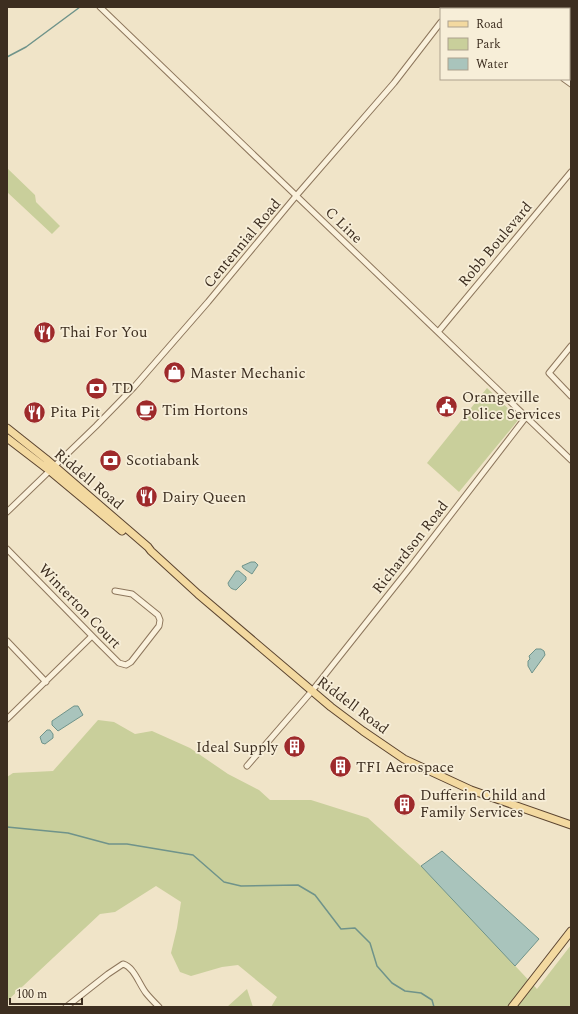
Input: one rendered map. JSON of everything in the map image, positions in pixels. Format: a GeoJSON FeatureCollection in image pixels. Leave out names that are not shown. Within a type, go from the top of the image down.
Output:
{"type":"FeatureCollection","features":[{"type":"Feature","properties":{"kind":"main road","name":"Riddell Road"},"geometry":{"type":"LineString","coordinates":[[7,428],[52,469],[148,547],[151,552],[198,594],[312,691],[363,731],[404,758],[471,790],[571,825]]}},
{"type":"Feature","properties":{"kind":"main road","name":"Riddell Road"},"geometry":{"type":"LineString","coordinates":[[7,438],[52,469]]}},
{"type":"Feature","properties":{"kind":"main road"},"geometry":{"type":"LineString","coordinates":[[512,1007],[571,931]]}},
{"type":"Feature","properties":{"kind":"street","name":"C Line"},"geometry":{"type":"LineString","coordinates":[[100,7],[571,460]]}},
{"type":"Feature","properties":{"kind":"street","name":"Centennial Road"},"geometry":{"type":"LineString","coordinates":[[7,512],[134,387],[211,299],[296,196],[394,83],[440,23]]}},
{"type":"Feature","properties":{"kind":"street","name":"Robb Boulevard"},"geometry":{"type":"LineString","coordinates":[[438,332],[571,172]]}},
{"type":"Feature","properties":{"kind":"street"},"geometry":{"type":"LineString","coordinates":[[571,346],[549,373],[571,396]]}},
{"type":"Feature","properties":{"kind":"street","name":"Richardson Road"},"geometry":{"type":"LineString","coordinates":[[247,766],[312,691],[412,565],[526,417]]}},
{"type":"Feature","properties":{"kind":"street","name":"Winterton Court"},"geometry":{"type":"LineString","coordinates":[[7,549],[119,663],[126,665],[131,662],[159,626],[160,620],[158,615],[132,594],[115,591]]}},
{"type":"Feature","properties":{"kind":"street"},"geometry":{"type":"LineString","coordinates":[[7,720],[92,636]]}},
{"type":"Feature","properties":{"kind":"street"},"geometry":{"type":"LineString","coordinates":[[7,641],[46,682]]}},
{"type":"Feature","properties":{"kind":"street"},"geometry":{"type":"LineString","coordinates":[[66,1007],[122,964],[127,965],[146,994],[160,1007]]}},
{"type":"Feature","properties":{"kind":"green space"},"geometry":{"type":"Polygon","coordinates":[[[7,168],[35,195],[36,202],[60,226],[52,234],[7,192],[7,168]]]}},
{"type":"Feature","properties":{"kind":"green space"},"geometry":{"type":"Polygon","coordinates":[[[487,388],[519,419],[459,492],[427,463],[487,388]]]}},
{"type":"Feature","properties":{"kind":"green space"},"geometry":{"type":"Polygon","coordinates":[[[98,720],[114,722],[135,734],[152,731],[190,748],[228,774],[259,790],[270,800],[311,800],[368,818],[421,866],[537,989],[571,945],[571,1007],[271,1007],[277,997],[238,965],[222,967],[191,976],[180,972],[171,953],[181,902],[156,886],[115,912],[100,914],[7,1001],[7,777],[13,773],[53,771],[98,720]]]}},
{"type":"Feature","properties":{"kind":"green space"},"geometry":{"type":"Polygon","coordinates":[[[247,989],[253,1007],[227,1007],[247,989]]]}},
{"type":"Feature","properties":{"kind":"water"},"geometry":{"type":"Polygon","coordinates":[[[255,562],[258,565],[252,574],[242,566],[255,562]]]}},
{"type":"Feature","properties":{"kind":"water"},"geometry":{"type":"Polygon","coordinates":[[[236,571],[239,571],[246,577],[246,580],[236,590],[231,588],[228,583],[236,571]]]}},
{"type":"Feature","properties":{"kind":"water"},"geometry":{"type":"Polygon","coordinates":[[[536,649],[541,649],[544,651],[545,655],[532,673],[528,666],[528,661],[530,659],[529,656],[536,649]]]}},
{"type":"Feature","properties":{"kind":"water"},"geometry":{"type":"Polygon","coordinates":[[[74,706],[78,706],[83,715],[58,731],[52,725],[52,721],[74,706]]]}},
{"type":"Feature","properties":{"kind":"water"},"geometry":{"type":"Polygon","coordinates":[[[47,730],[50,730],[53,734],[53,738],[45,744],[42,743],[40,737],[47,730]]]}},
{"type":"Feature","properties":{"kind":"water"},"geometry":{"type":"Polygon","coordinates":[[[442,851],[539,939],[515,966],[421,866],[442,851]]]}},
{"type":"Feature","properties":{"kind":"waterway"},"geometry":{"type":"LineString","coordinates":[[7,57],[26,47],[80,7]]}},
{"type":"Feature","properties":{"kind":"waterway"},"geometry":{"type":"LineString","coordinates":[[7,827],[68,833],[109,844],[127,844],[193,855],[224,882],[241,886],[298,885],[315,895],[341,929],[355,928],[370,943],[377,966],[392,983],[405,991],[421,993],[432,1000],[434,1007]]}},
{"type":"Feature","properties":{"kind":"place","name":"Thai For You"},"geometry":{"type":"Point","coordinates":[44,332]}},
{"type":"Feature","properties":{"kind":"place","name":"Master Mechanic"},"geometry":{"type":"Point","coordinates":[175,373]}},
{"type":"Feature","properties":{"kind":"place","name":"TD"},"geometry":{"type":"Point","coordinates":[97,388]}},
{"type":"Feature","properties":{"kind":"place","name":"Orangeville Police Services"},"geometry":{"type":"Point","coordinates":[446,406]}},
{"type":"Feature","properties":{"kind":"place","name":"Tim Hortons"},"geometry":{"type":"Point","coordinates":[146,410]}},
{"type":"Feature","properties":{"kind":"place","name":"Pita Pit"},"geometry":{"type":"Point","coordinates":[35,412]}},
{"type":"Feature","properties":{"kind":"place","name":"Scotiabank"},"geometry":{"type":"Point","coordinates":[110,460]}},
{"type":"Feature","properties":{"kind":"place","name":"Dairy Queen"},"geometry":{"type":"Point","coordinates":[146,497]}},
{"type":"Feature","properties":{"kind":"place","name":"Ideal Supply"},"geometry":{"type":"Point","coordinates":[294,747]}},
{"type":"Feature","properties":{"kind":"place","name":"TFI Aerospace"},"geometry":{"type":"Point","coordinates":[341,767]}},
{"type":"Feature","properties":{"kind":"place","name":"Dufferin Child and Family Services"},"geometry":{"type":"Point","coordinates":[404,804]}}]}
